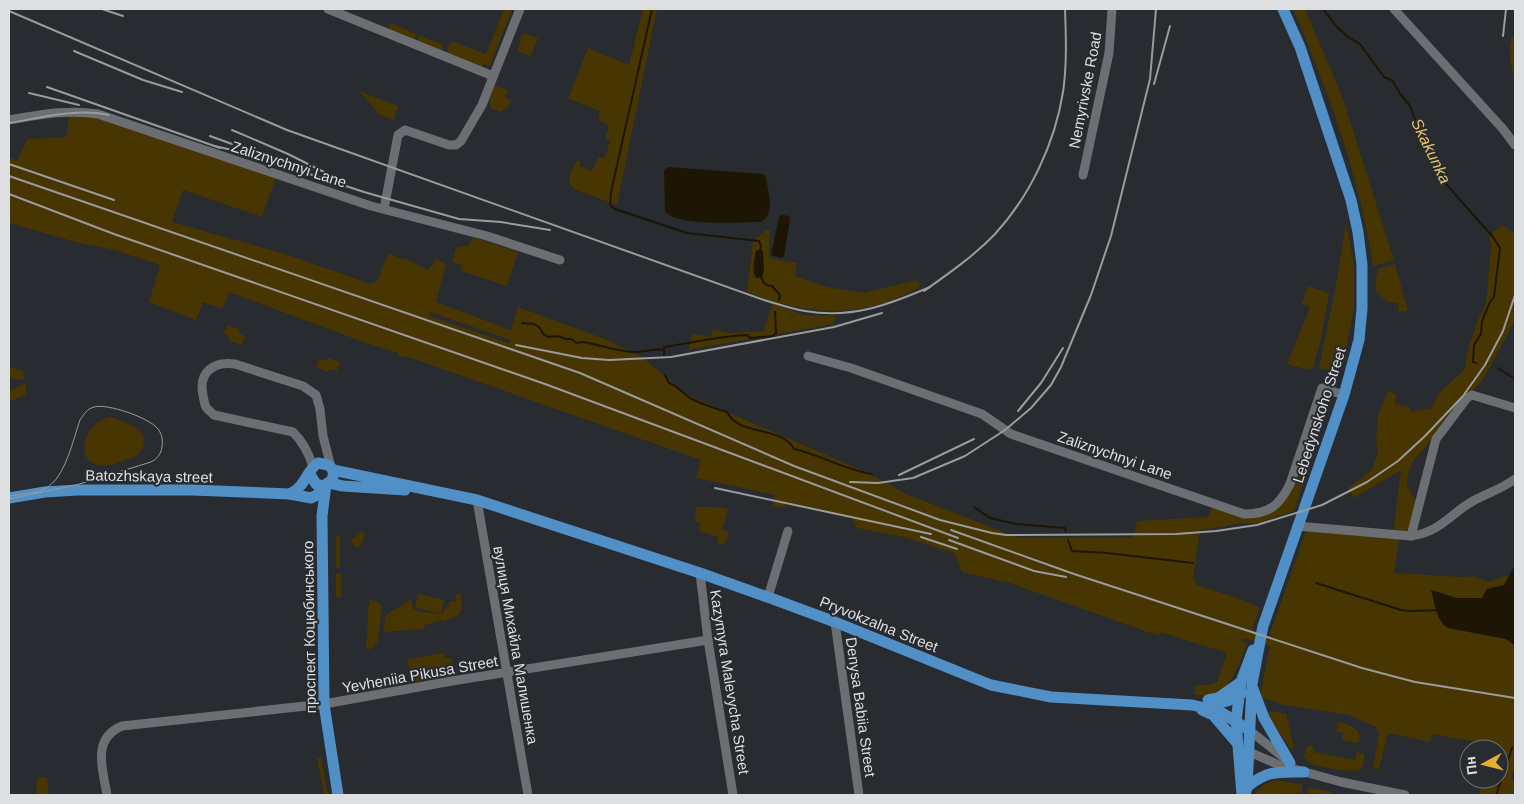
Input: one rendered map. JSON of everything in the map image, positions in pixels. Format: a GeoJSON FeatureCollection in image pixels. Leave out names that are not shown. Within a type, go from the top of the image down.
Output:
{"type":"FeatureCollection","features":[{"type":"Feature","properties":{"kind":"main road","name":"Lebedynskoho Street"},"geometry":{"type":"LineString","coordinates":[[1246,683],[1297,526],[1344,395],[1359,340],[1362,309],[1363,276],[1358,232],[1351,200],[1300,47],[1283,9]]}},
{"type":"Feature","properties":{"kind":"main road"},"geometry":{"type":"LineString","coordinates":[[290,494],[302,486],[312,472],[322,463],[332,468],[436,492]]}},
{"type":"Feature","properties":{"kind":"main road"},"geometry":{"type":"LineString","coordinates":[[311,498],[317,495],[333,478],[332,468]]}},
{"type":"Feature","properties":{"kind":"main road"},"geometry":{"type":"LineString","coordinates":[[312,472],[316,484],[436,492]]}},
{"type":"Feature","properties":{"kind":"main road"},"geometry":{"type":"LineString","coordinates":[[312,472],[308,489],[322,516]]}},
{"type":"Feature","properties":{"kind":"main road","name":"проспект Коцюбинського"},"geometry":{"type":"LineString","coordinates":[[326,485],[322,516],[324,704],[338,795]]}},
{"type":"Feature","properties":{"kind":"main road"},"geometry":{"type":"LineString","coordinates":[[322,516],[327,500],[343,486]]}},
{"type":"Feature","properties":{"kind":"main road","name":"Batozhskaya street"},"geometry":{"type":"LineString","coordinates":[[9,498],[45,492],[77,490],[192,490],[290,494],[311,498]]}},
{"type":"Feature","properties":{"kind":"main road","name":"Pryvokzalna Street"},"geometry":{"type":"LineString","coordinates":[[436,492],[477,500],[700,573],[836,622],[991,685],[1051,697],[1192,705],[1219,711],[1249,730]]}},
{"type":"Feature","properties":{"kind":"main road"},"geometry":{"type":"LineString","coordinates":[[1192,705],[1218,698],[1246,683]]}},
{"type":"Feature","properties":{"kind":"main road"},"geometry":{"type":"LineString","coordinates":[[1245,792],[1236,743],[1236,721],[1238,696],[1246,683]]}},
{"type":"Feature","properties":{"kind":"main road"},"geometry":{"type":"LineString","coordinates":[[1245,792],[1249,730],[1246,683]]}},
{"type":"Feature","properties":{"kind":"main road"},"geometry":{"type":"LineString","coordinates":[[1246,683],[1290,762]]}},
{"type":"Feature","properties":{"kind":"main road"},"geometry":{"type":"LineString","coordinates":[[1192,705],[1220,704],[1238,696]]}},
{"type":"Feature","properties":{"kind":"main road"},"geometry":{"type":"LineString","coordinates":[[1192,705],[1213,715],[1236,743]]}},
{"type":"Feature","properties":{"kind":"main road"},"geometry":{"type":"LineString","coordinates":[[1245,792],[1258,778],[1267,774],[1304,772]]}},
{"type":"Feature","properties":{"kind":"street"},"geometry":{"type":"LineString","coordinates":[[328,9],[493,76]]}},
{"type":"Feature","properties":{"kind":"street"},"geometry":{"type":"LineString","coordinates":[[384,209],[398,135],[405,130],[449,145],[456,145],[461,141],[482,105],[520,9]]}},
{"type":"Feature","properties":{"kind":"street","name":"Nemyrivske Road"},"geometry":{"type":"LineString","coordinates":[[1082,175],[1109,53],[1112,9]]}},
{"type":"Feature","properties":{"kind":"street"},"geometry":{"type":"LineString","coordinates":[[1394,9],[1503,129],[1515,146]]}},
{"type":"Feature","properties":{"kind":"street","name":"Zaliznychnyi Lane"},"geometry":{"type":"LineString","coordinates":[[9,120],[61,112],[80,111],[98,114],[384,209],[487,236],[560,260]]}},
{"type":"Feature","properties":{"kind":"street","name":"Zaliznychnyi Lane"},"geometry":{"type":"LineString","coordinates":[[808,356],[851,368],[982,414],[1011,434],[1244,514],[1266,511],[1275,506],[1282,497],[1290,484],[1322,388],[1344,395]]}},
{"type":"Feature","properties":{"kind":"street"},"geometry":{"type":"LineString","coordinates":[[312,472],[308,451],[293,432],[214,415],[205,406],[201,387],[206,373],[214,366],[225,363],[235,364],[303,386],[316,395],[320,409],[323,436],[332,468]]}},
{"type":"Feature","properties":{"kind":"street"},"geometry":{"type":"LineString","coordinates":[[1412,536],[1436,439],[1466,398],[1472,395],[1515,408]]}},
{"type":"Feature","properties":{"kind":"street"},"geometry":{"type":"LineString","coordinates":[[1297,526],[1412,536],[1426,534],[1436,529],[1468,504],[1502,488],[1515,479]]}},
{"type":"Feature","properties":{"kind":"street","name":"вулиця Михайла Малишенка"},"geometry":{"type":"LineString","coordinates":[[477,500],[528,795]]}},
{"type":"Feature","properties":{"kind":"street"},"geometry":{"type":"LineString","coordinates":[[768,597],[788,531]]}},
{"type":"Feature","properties":{"kind":"street","name":"Kazymyra Malevycha Street"},"geometry":{"type":"LineString","coordinates":[[700,573],[708,640],[733,795]]}},
{"type":"Feature","properties":{"kind":"street","name":"Denysa Babiia Street"},"geometry":{"type":"LineString","coordinates":[[836,622],[859,795]]}},
{"type":"Feature","properties":{"kind":"street","name":"Yevheniia Pikusa Street"},"geometry":{"type":"LineString","coordinates":[[108,795],[101,763],[102,748],[114,729],[122,726],[324,704],[708,640]]}},
{"type":"Feature","properties":{"kind":"street","name":"Pryvokzalna Street"},"geometry":{"type":"LineString","coordinates":[[1249,730],[1304,772]]}},
{"type":"Feature","properties":{"kind":"street","name":"Pryvokzalna Street"},"geometry":{"type":"LineString","coordinates":[[1236,743],[1248,753],[1279,765],[1341,782],[1403,795]]}},
{"type":"Feature","properties":{"kind":"shaded area"},"geometry":{"type":"Polygon","coordinates":[[[504,9],[512,9],[490,66],[483,64],[482,67],[446,53],[451,41],[486,54],[504,9]]]}},
{"type":"Feature","properties":{"kind":"shaded area"},"geometry":{"type":"Polygon","coordinates":[[[643,9],[657,9],[617,205],[576,190],[570,185],[570,174],[577,160],[580,161],[580,166],[592,171],[598,157],[605,158],[610,141],[605,139],[609,126],[598,119],[600,111],[568,99],[588,48],[629,65],[643,9]]]}},
{"type":"Feature","properties":{"kind":"shaded area"},"geometry":{"type":"Polygon","coordinates":[[[1293,9],[1305,9],[1342,96],[1394,260],[1373,266],[1360,200],[1351,167],[1330,103],[1293,9]]]}},
{"type":"Feature","properties":{"kind":"shaded area"},"geometry":{"type":"Polygon","coordinates":[[[391,23],[416,34],[414,40],[388,30],[391,23]]]}},
{"type":"Feature","properties":{"kind":"shaded area"},"geometry":{"type":"Polygon","coordinates":[[[523,33],[538,38],[531,56],[517,51],[523,33]]]}},
{"type":"Feature","properties":{"kind":"shaded area"},"geometry":{"type":"Polygon","coordinates":[[[419,35],[443,45],[441,51],[417,42],[419,35]]]}},
{"type":"Feature","properties":{"kind":"shaded area"},"geometry":{"type":"Polygon","coordinates":[[[1512,37],[1515,37],[1515,90],[1509,50],[1512,37]]]}},
{"type":"Feature","properties":{"kind":"shaded area"},"geometry":{"type":"Polygon","coordinates":[[[495,85],[508,90],[505,97],[511,101],[508,107],[500,112],[490,108],[490,98],[495,85]]]}},
{"type":"Feature","properties":{"kind":"shaded area"},"geometry":{"type":"Polygon","coordinates":[[[359,91],[398,106],[394,120],[380,115],[359,91]]]}},
{"type":"Feature","properties":{"kind":"shaded area"},"geometry":{"type":"Polygon","coordinates":[[[70,112],[81,112],[277,175],[262,217],[183,190],[172,222],[285,254],[371,284],[378,280],[388,253],[404,260],[405,258],[428,270],[436,259],[446,264],[436,302],[511,330],[518,307],[605,339],[642,357],[686,394],[870,474],[906,494],[1019,538],[1133,538],[1137,521],[1208,517],[1213,504],[1252,514],[1283,497],[1316,408],[1327,412],[1294,511],[1258,523],[1244,523],[1200,530],[1193,577],[1197,585],[1240,599],[1260,608],[1252,630],[1269,636],[1308,526],[1393,534],[1401,470],[1354,498],[1348,488],[1372,470],[1378,451],[1376,440],[1378,415],[1388,391],[1396,394],[1395,404],[1408,406],[1412,412],[1432,408],[1438,394],[1464,370],[1470,343],[1486,303],[1491,247],[1489,236],[1502,225],[1513,232],[1515,223],[1514,322],[1484,378],[1411,464],[1407,482],[1419,505],[1411,536],[1400,535],[1394,573],[1473,576],[1488,582],[1509,575],[1504,585],[1487,589],[1482,598],[1456,598],[1431,591],[1438,617],[1454,629],[1506,639],[1515,644],[1515,770],[1512,773],[1512,779],[1515,782],[1515,795],[1479,795],[1480,789],[1509,789],[1509,739],[1459,739],[1433,734],[1430,742],[1388,733],[1379,769],[1373,769],[1379,733],[1376,727],[1349,715],[1284,705],[1260,697],[1270,646],[1244,638],[1241,641],[1247,643],[1236,671],[1223,690],[1215,694],[1195,695],[1195,685],[1207,685],[1217,682],[1227,653],[1161,632],[1159,636],[1010,583],[962,572],[954,553],[903,537],[857,528],[852,519],[787,502],[785,508],[773,506],[775,495],[696,478],[701,460],[408,357],[403,357],[398,355],[399,353],[366,343],[229,292],[222,309],[203,302],[196,320],[149,302],[160,265],[114,250],[76,242],[9,223],[9,157],[17,161],[27,139],[66,137],[70,112]],[[430,312],[429,316],[509,343],[511,340],[430,312]]]}},
{"type":"Feature","properties":{"kind":"shaded area"},"geometry":{"type":"Polygon","coordinates":[[[668,167],[763,174],[766,177],[770,202],[766,218],[761,222],[711,223],[673,217],[665,212],[664,170],[668,167]]]}},
{"type":"Feature","properties":{"kind":"shaded area"},"geometry":{"type":"Polygon","coordinates":[[[782,215],[789,216],[790,219],[784,256],[782,258],[771,255],[779,217],[782,215]]]}},
{"type":"Feature","properties":{"kind":"shaded area"},"geometry":{"type":"Polygon","coordinates":[[[1346,222],[1354,264],[1354,309],[1342,368],[1334,370],[1319,368],[1337,280],[1346,222]]]}},
{"type":"Feature","properties":{"kind":"shaded area"},"geometry":{"type":"Polygon","coordinates":[[[766,230],[771,231],[769,258],[797,263],[795,276],[827,287],[864,293],[917,280],[920,287],[903,296],[885,302],[851,310],[817,310],[780,303],[779,306],[804,315],[836,316],[833,324],[688,350],[692,334],[711,337],[713,329],[729,333],[764,331],[773,302],[747,292],[753,241],[766,230]]]}},
{"type":"Feature","properties":{"kind":"shaded area"},"geometry":{"type":"Polygon","coordinates":[[[473,237],[518,252],[507,286],[461,271],[462,265],[452,262],[456,248],[469,245],[473,237]]]}},
{"type":"Feature","properties":{"kind":"shaded area"},"geometry":{"type":"Polygon","coordinates":[[[756,251],[763,251],[764,271],[762,277],[756,278],[754,265],[756,251]]]}},
{"type":"Feature","properties":{"kind":"shaded area"},"geometry":{"type":"Polygon","coordinates":[[[1395,264],[1408,311],[1399,312],[1398,303],[1387,302],[1376,291],[1378,269],[1395,264]]]}},
{"type":"Feature","properties":{"kind":"shaded area"},"geometry":{"type":"Polygon","coordinates":[[[1308,286],[1329,293],[1321,339],[1313,367],[1308,370],[1287,364],[1310,307],[1302,304],[1308,286]]]}},
{"type":"Feature","properties":{"kind":"shaded area"},"geometry":{"type":"Polygon","coordinates":[[[227,325],[239,329],[240,334],[245,336],[242,345],[230,341],[230,337],[224,334],[227,325]]]}},
{"type":"Feature","properties":{"kind":"shaded area"},"geometry":{"type":"Polygon","coordinates":[[[328,358],[340,362],[337,371],[331,369],[327,372],[316,367],[319,359],[325,361],[328,358]]]}},
{"type":"Feature","properties":{"kind":"shaded area"},"geometry":{"type":"Polygon","coordinates":[[[9,366],[23,371],[24,380],[9,378],[9,366]]]}},
{"type":"Feature","properties":{"kind":"shaded area"},"geometry":{"type":"Polygon","coordinates":[[[25,383],[27,394],[9,402],[9,391],[25,383]]]}},
{"type":"Feature","properties":{"kind":"shaded area"},"geometry":{"type":"Polygon","coordinates":[[[111,417],[139,430],[143,435],[143,447],[140,453],[132,458],[110,465],[96,464],[88,459],[85,452],[87,435],[101,420],[111,417]]]}},
{"type":"Feature","properties":{"kind":"shaded area"},"geometry":{"type":"Polygon","coordinates":[[[696,507],[728,509],[722,530],[729,532],[726,542],[722,545],[717,544],[718,537],[699,531],[700,524],[695,521],[696,507]]]}},
{"type":"Feature","properties":{"kind":"shaded area"},"geometry":{"type":"Polygon","coordinates":[[[362,530],[365,534],[360,547],[356,548],[352,543],[352,539],[362,530]]]}},
{"type":"Feature","properties":{"kind":"shaded area"},"geometry":{"type":"Polygon","coordinates":[[[336,536],[340,536],[340,568],[336,568],[336,536]]]}},
{"type":"Feature","properties":{"kind":"shaded area"},"geometry":{"type":"Polygon","coordinates":[[[1515,565],[1515,646],[1506,639],[1448,628],[1444,625],[1436,611],[1431,590],[1456,598],[1482,598],[1487,589],[1504,585],[1515,565]]]}},
{"type":"Feature","properties":{"kind":"shaded area"},"geometry":{"type":"Polygon","coordinates":[[[341,573],[341,597],[336,597],[336,574],[341,573]]]}},
{"type":"Feature","properties":{"kind":"shaded area"},"geometry":{"type":"Polygon","coordinates":[[[461,593],[462,608],[460,614],[443,622],[442,620],[425,625],[423,629],[384,632],[385,616],[405,604],[411,598],[413,608],[417,611],[440,614],[415,607],[418,594],[444,600],[441,614],[449,605],[449,602],[456,602],[455,594],[461,593]]]}},
{"type":"Feature","properties":{"kind":"shaded area"},"geometry":{"type":"Polygon","coordinates":[[[369,599],[382,606],[378,641],[371,649],[366,649],[369,599]]]}},
{"type":"Feature","properties":{"kind":"shaded area"},"geometry":{"type":"Polygon","coordinates":[[[444,653],[445,658],[453,659],[446,677],[416,681],[410,674],[407,659],[444,653]]]}},
{"type":"Feature","properties":{"kind":"shaded area"},"geometry":{"type":"Polygon","coordinates":[[[1270,711],[1286,714],[1293,749],[1290,748],[1269,717],[1268,713],[1270,711]]]}},
{"type":"Feature","properties":{"kind":"shaded area"},"geometry":{"type":"Polygon","coordinates":[[[1338,722],[1356,730],[1359,733],[1360,741],[1356,743],[1342,740],[1343,733],[1336,732],[1338,722]]]}},
{"type":"Feature","properties":{"kind":"shaded area"},"geometry":{"type":"Polygon","coordinates":[[[1309,745],[1312,745],[1314,752],[1355,760],[1357,752],[1364,754],[1363,765],[1360,769],[1351,771],[1312,764],[1304,756],[1309,745]]]}},
{"type":"Feature","properties":{"kind":"shaded area"},"geometry":{"type":"Polygon","coordinates":[[[321,757],[328,795],[324,795],[317,758],[321,757]]]}},
{"type":"Feature","properties":{"kind":"shaded area"},"geometry":{"type":"Polygon","coordinates":[[[47,777],[49,795],[37,795],[36,782],[39,778],[47,777]]]}},
{"type":"Feature","properties":{"kind":"shaded area"},"geometry":{"type":"Polygon","coordinates":[[[1277,780],[1302,785],[1302,793],[1255,795],[1265,784],[1277,780]]]}},
{"type":"Feature","properties":{"kind":"shaded area"},"geometry":{"type":"Polygon","coordinates":[[[1308,787],[1331,792],[1330,795],[1307,793],[1308,787]]]}},
{"type":"Feature","properties":{"kind":"waterway"},"geometry":{"type":"LineString","coordinates":[[652,9],[611,192],[610,205],[615,209],[687,233],[759,241],[761,246],[760,253]]}},
{"type":"Feature","properties":{"kind":"waterway","name":"Skakunka"},"geometry":{"type":"LineString","coordinates":[[1323,9],[1336,26],[1348,37],[1360,44],[1384,77],[1392,80],[1410,106],[1422,130],[1424,141],[1437,170],[1446,184],[1493,237],[1500,248],[1494,297],[1482,321],[1481,334],[1474,345],[1473,362],[1476,363]]}},
{"type":"Feature","properties":{"kind":"waterway"},"geometry":{"type":"LineString","coordinates":[[761,275],[764,283],[772,286],[780,295],[779,300]]}},
{"type":"Feature","properties":{"kind":"waterway"},"geometry":{"type":"LineString","coordinates":[[664,356],[664,347],[716,338],[747,335],[750,338],[773,336],[776,333],[775,312]]}},
{"type":"Feature","properties":{"kind":"waterway"},"geometry":{"type":"LineString","coordinates":[[522,323],[534,324],[540,328],[543,334],[549,337],[558,336],[571,339],[577,343],[584,342],[632,352],[664,350]]}},
{"type":"Feature","properties":{"kind":"waterway","name":"Skakunka"},"geometry":{"type":"LineString","coordinates":[[1498,368],[1515,379]]}},
{"type":"Feature","properties":{"kind":"waterway"},"geometry":{"type":"LineString","coordinates":[[665,375],[669,383],[689,397],[705,405],[727,412],[733,420],[741,425],[780,437],[794,449],[872,474]]}},
{"type":"Feature","properties":{"kind":"waterway"},"geometry":{"type":"LineString","coordinates":[[974,507],[990,518],[1016,524],[1065,528],[1066,531]]}},
{"type":"Feature","properties":{"kind":"waterway"},"geometry":{"type":"LineString","coordinates":[[1068,540],[1072,551],[1193,563]]}},
{"type":"Feature","properties":{"kind":"waterway"},"geometry":{"type":"LineString","coordinates":[[1316,583],[1401,610],[1439,610]]}},
{"type":"Feature","properties":{"kind":"waterway"},"geometry":{"type":"LineString","coordinates":[[1496,795],[1512,748]]}},
{"type":"Feature","properties":{"kind":"tram line"},"geometry":{"type":"LineString","coordinates":[[9,496],[37,492],[53,483],[68,458],[80,420],[86,412],[94,407],[108,407],[128,412],[146,420],[158,429],[160,433],[162,440],[161,450],[158,456],[151,462],[76,485],[9,499]]}},
{"type":"Feature","properties":{"kind":"railway"},"geometry":{"type":"LineString","coordinates":[[102,9],[123,16]]}},
{"type":"Feature","properties":{"kind":"railway"},"geometry":{"type":"LineString","coordinates":[[924,291],[987,242],[1008,219],[1030,186],[1054,130],[1063,92],[1066,61],[1065,9]]}},
{"type":"Feature","properties":{"kind":"railway"},"geometry":{"type":"LineString","coordinates":[[850,482],[878,483],[913,478],[965,456],[1005,430],[1031,408],[1051,385],[1061,367],[1091,295],[1111,236],[1150,79],[1156,9]]}},
{"type":"Feature","properties":{"kind":"railway"},"geometry":{"type":"LineString","coordinates":[[1503,36],[1506,9]]}},
{"type":"Feature","properties":{"kind":"railway"},"geometry":{"type":"LineString","coordinates":[[1515,9],[1515,25]]}},
{"type":"Feature","properties":{"kind":"railway"},"geometry":{"type":"LineString","coordinates":[[9,11],[287,130],[784,306],[822,313],[854,312],[884,305],[930,287]]}},
{"type":"Feature","properties":{"kind":"railway"},"geometry":{"type":"LineString","coordinates":[[1154,84],[1170,26]]}},
{"type":"Feature","properties":{"kind":"railway"},"geometry":{"type":"LineString","coordinates":[[74,51],[143,80],[182,92]]}},
{"type":"Feature","properties":{"kind":"railway"},"geometry":{"type":"LineString","coordinates":[[47,87],[220,148]]}},
{"type":"Feature","properties":{"kind":"railway"},"geometry":{"type":"LineString","coordinates":[[29,93],[79,105]]}},
{"type":"Feature","properties":{"kind":"railway"},"geometry":{"type":"LineString","coordinates":[[9,123],[71,113],[109,115]]}},
{"type":"Feature","properties":{"kind":"railway"},"geometry":{"type":"LineString","coordinates":[[232,130],[324,172]]}},
{"type":"Feature","properties":{"kind":"railway"},"geometry":{"type":"LineString","coordinates":[[210,136],[232,144]]}},
{"type":"Feature","properties":{"kind":"railway"},"geometry":{"type":"LineString","coordinates":[[214,146],[246,153],[364,192],[459,219],[501,222],[550,230]]}},
{"type":"Feature","properties":{"kind":"railway"},"geometry":{"type":"LineString","coordinates":[[9,164],[114,200]]}},
{"type":"Feature","properties":{"kind":"railway"},"geometry":{"type":"LineString","coordinates":[[9,176],[580,373],[794,466],[940,520],[1006,535],[1176,534],[1216,531],[1257,525],[1322,505],[1367,482],[1398,461],[1463,396],[1485,365],[1503,331],[1515,295]]}},
{"type":"Feature","properties":{"kind":"railway"},"geometry":{"type":"LineString","coordinates":[[9,194],[114,234],[545,384],[958,538]]}},
{"type":"Feature","properties":{"kind":"railway"},"geometry":{"type":"LineString","coordinates":[[516,345],[582,358],[609,360],[671,357],[834,327],[882,313]]}},
{"type":"Feature","properties":{"kind":"railway"},"geometry":{"type":"LineString","coordinates":[[1018,411],[1041,383],[1063,348]]}},
{"type":"Feature","properties":{"kind":"railway"},"geometry":{"type":"LineString","coordinates":[[899,475],[974,439]]}},
{"type":"Feature","properties":{"kind":"railway"},"geometry":{"type":"LineString","coordinates":[[715,488],[931,534]]}},
{"type":"Feature","properties":{"kind":"railway"},"geometry":{"type":"LineString","coordinates":[[951,530],[1074,574],[1362,668],[1415,682],[1515,698]]}},
{"type":"Feature","properties":{"kind":"railway"},"geometry":{"type":"LineString","coordinates":[[921,537],[957,549]]}},
{"type":"Feature","properties":{"kind":"railway"},"geometry":{"type":"LineString","coordinates":[[949,540],[1034,571],[1066,577]]}}]}
